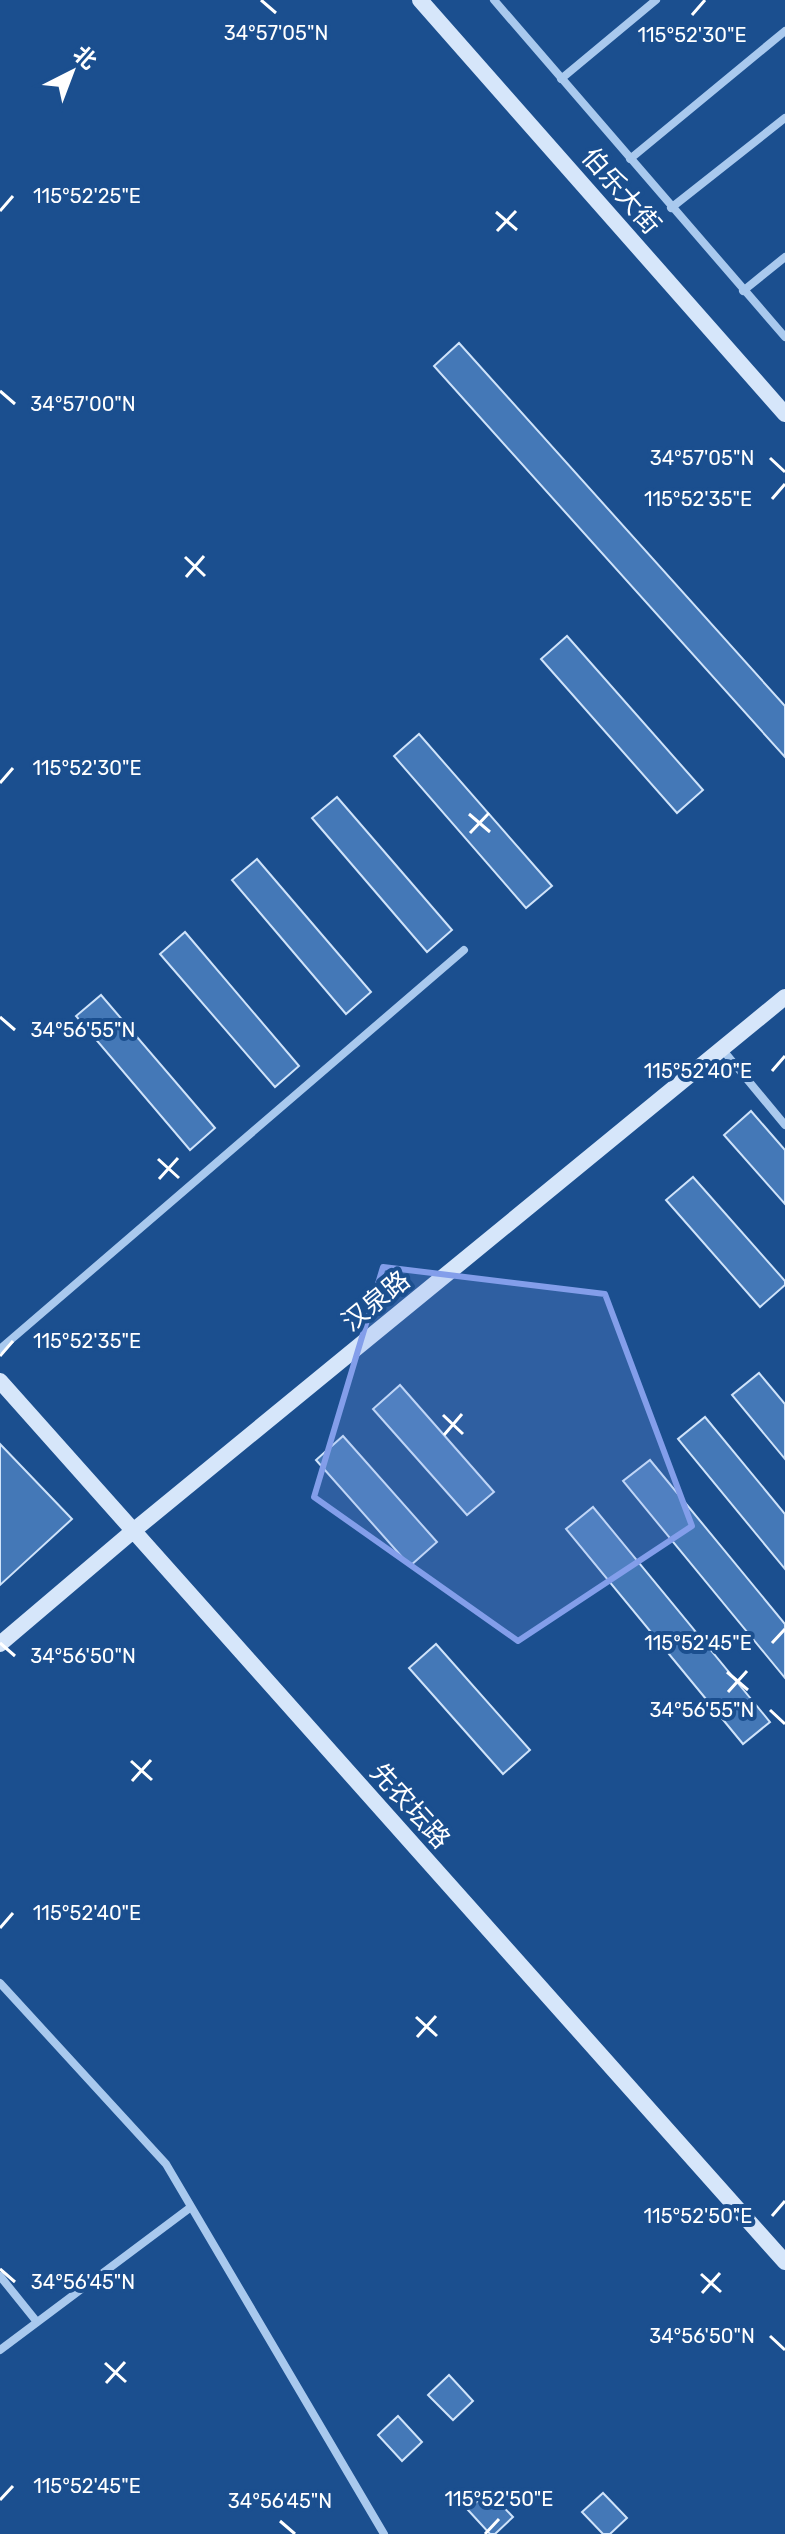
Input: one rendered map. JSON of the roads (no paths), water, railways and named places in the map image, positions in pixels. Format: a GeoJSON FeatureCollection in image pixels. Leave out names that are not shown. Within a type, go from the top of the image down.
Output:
{"type":"FeatureCollection","features":[{"type":"Feature","properties":{"kind":"street","name":"伯乐大街"},"geometry":{"type":"LineString","coordinates":[[420,0],[785,414]]}},
{"type":"Feature","properties":{"kind":"street"},"geometry":{"type":"LineString","coordinates":[[494,0],[785,337]]}},
{"type":"Feature","properties":{"kind":"street"},"geometry":{"type":"LineString","coordinates":[[561,79],[656,0]]}},
{"type":"Feature","properties":{"kind":"street"},"geometry":{"type":"LineString","coordinates":[[630,159],[785,31]]}},
{"type":"Feature","properties":{"kind":"street"},"geometry":{"type":"LineString","coordinates":[[671,208],[785,118]]}},
{"type":"Feature","properties":{"kind":"street"},"geometry":{"type":"LineString","coordinates":[[743,291],[785,257]]}},
{"type":"Feature","properties":{"kind":"street"},"geometry":{"type":"LineString","coordinates":[[0,1349],[464,950]]}},
{"type":"Feature","properties":{"kind":"street","name":"汉泉路"},"geometry":{"type":"LineString","coordinates":[[0,1644],[133,1531],[785,997]]}},
{"type":"Feature","properties":{"kind":"street"},"geometry":{"type":"LineString","coordinates":[[722,1049],[785,1125]]}},
{"type":"Feature","properties":{"kind":"street","name":"先农坛路"},"geometry":{"type":"LineString","coordinates":[[0,1381],[785,2262]]}},
{"type":"Feature","properties":{"kind":"street"},"geometry":{"type":"LineString","coordinates":[[0,1983],[166,2164],[384,2534]]}},
{"type":"Feature","properties":{"kind":"street"},"geometry":{"type":"LineString","coordinates":[[0,2350],[191,2207]]}},
{"type":"Feature","properties":{"kind":"street"},"geometry":{"type":"LineString","coordinates":[[0,2276],[37,2322]]}}]}
